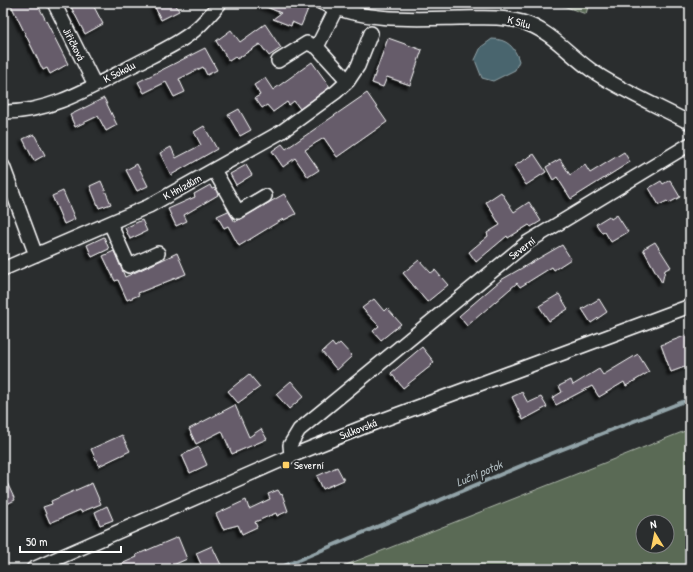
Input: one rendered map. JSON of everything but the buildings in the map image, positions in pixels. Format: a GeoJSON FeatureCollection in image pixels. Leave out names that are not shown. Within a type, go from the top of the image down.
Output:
{"type":"FeatureCollection","features":[{"type":"Feature","properties":{"kind":"street","name":"Jiřičková"},"geometry":{"type":"LineString","coordinates":[[54,3],[95,85]]}},
{"type":"Feature","properties":{"kind":"street","name":"K Sokolu"},"geometry":{"type":"LineString","coordinates":[[3,112],[34,110],[56,103],[95,85],[177,42],[195,30],[220,3]]}},
{"type":"Feature","properties":{"kind":"street","name":"K Silu"},"geometry":{"type":"LineString","coordinates":[[322,3],[338,6],[367,17],[412,20],[490,18],[522,22],[548,34],[591,70],[690,123]]}},
{"type":"Feature","properties":{"kind":"street"},"geometry":{"type":"LineString","coordinates":[[318,47],[338,6]]}},
{"type":"Feature","properties":{"kind":"street","name":"K Hnízdům"},"geometry":{"type":"LineString","coordinates":[[3,269],[149,206],[281,132],[336,92],[348,81],[358,66],[371,33]]}},
{"type":"Feature","properties":{"kind":"street"},"geometry":{"type":"LineString","coordinates":[[278,61],[307,43],[318,47],[348,81]]}},
{"type":"Feature","properties":{"kind":"street","name":"Severní"},"geometry":{"type":"LineString","coordinates":[[291,456],[290,445],[299,430],[528,242],[690,144]]}},
{"type":"Feature","properties":{"kind":"street"},"geometry":{"type":"LineString","coordinates":[[3,166],[36,255]]}},
{"type":"Feature","properties":{"kind":"street"},"geometry":{"type":"LineString","coordinates":[[214,170],[238,212],[265,196]]}},
{"type":"Feature","properties":{"kind":"street"},"geometry":{"type":"LineString","coordinates":[[110,223],[129,266],[158,253]]}},
{"type":"Feature","properties":{"kind":"street","name":"Sulkovská"},"geometry":{"type":"LineString","coordinates":[[33,569],[291,456],[369,425],[690,306]]}},
{"type":"Feature","properties":{"kind":"green space"},"geometry":{"type":"Polygon","coordinates":[[[555,3],[589,3],[586,14],[555,3]]]}},
{"type":"Feature","properties":{"kind":"green space"},"geometry":{"type":"Polygon","coordinates":[[[690,429],[690,569],[336,569],[690,429]]]}},
{"type":"Feature","properties":{"kind":"water"},"geometry":{"type":"Polygon","coordinates":[[[492,39],[502,40],[510,45],[519,61],[515,70],[493,81],[482,78],[475,60],[481,47],[492,39]]]}},
{"type":"Feature","properties":{"kind":"waterway","name":"Luční potok"},"geometry":{"type":"LineString","coordinates":[[277,569],[535,460],[690,399]]}},
{"type":"Feature","properties":{"kind":"place","name":"Severní"},"geometry":{"type":"Point","coordinates":[286,465]}}]}
